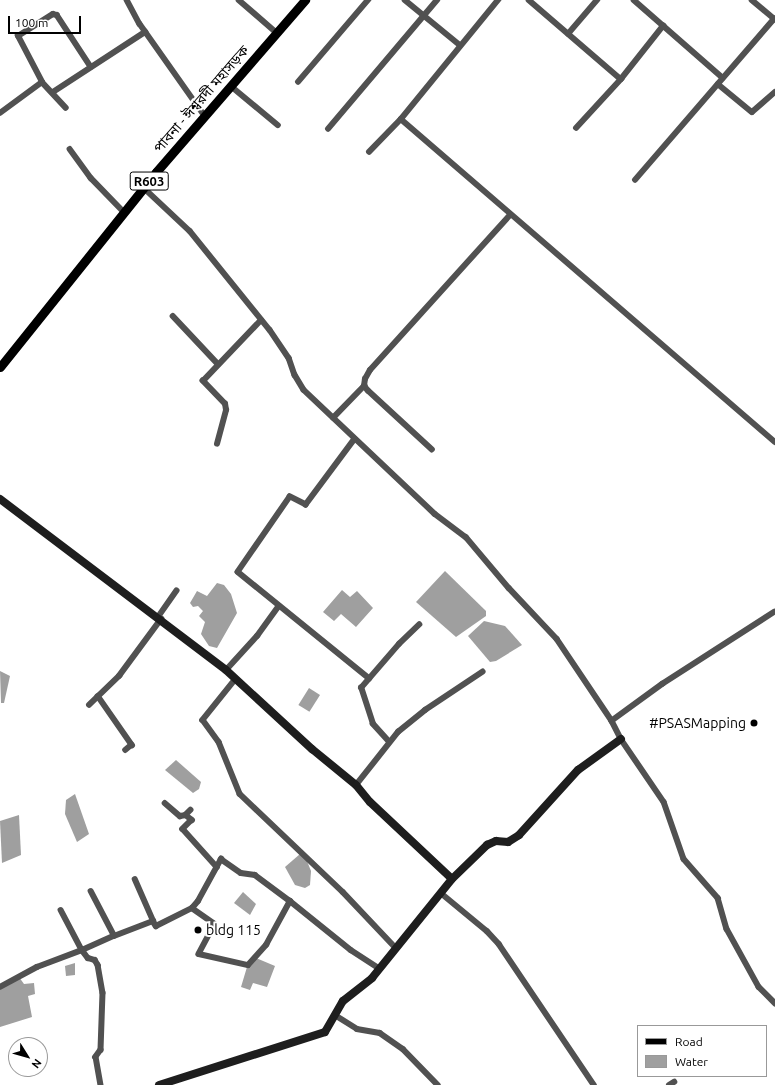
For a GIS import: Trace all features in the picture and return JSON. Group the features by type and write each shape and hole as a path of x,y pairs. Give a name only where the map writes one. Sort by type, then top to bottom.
{"main road":[{"name":"পাবনা - ঈশ্বরদী মহাসড়ক","path":"0,367 124,212 305,0"}],"street":[{"path":"127,0 145,32 205,116"},
{"path":"239,0 277,33"},
{"path":"298,82 368,0"},
{"path":"405,0 460,45"},
{"path":"328,129 437,0"},
{"path":"369,152 401,119 498,0"},
{"path":"529,0 620,79"},
{"path":"568,34 596,0"},
{"path":"634,0 723,78"},
{"path":"635,180 774,19 752,0"},
{"path":"66,108 53,92 42,82 18,36 53,14 57,15 91,67"},
{"path":"576,128 620,79 663,26"},
{"path":"53,92 145,32"},
{"path":"0,113 42,82"},
{"path":"718,84 752,112 775,92"},
{"path":"232,86 278,125"},
{"path":"401,119 510,215 775,442"},
{"path":"70,148 91,178 124,212"},
{"path":"144,188 190,231 261,320 289,358 295,375 304,390 435,514 466,537 509,588 557,639 612,721 621,739 664,802 684,859 718,898 727,929 759,987 775,1003"},
{"path":"332,418 364,386 370,370 510,215"},
{"path":"173,316 218,364"},
{"path":"217,444 226,410 225,404 203,381 261,320"},
{"path":"364,386 432,450"},
{"path":"355,439 306,505 290,497 238,570 279,606 369,678"},
{"path":"0,499 160,618 226,670 312,749 356,785 370,802 452,879"},
{"path":"89,705 135,657 176,591"},
{"path":"226,670 257,636 279,606"},
{"path":"612,721 663,684 775,612"},
{"path":"389,742 373,724 361,688 419,625"},
{"path":"356,785 389,742 425,710 482,672"},
{"path":"236,679 204,720 219,742 240,794 343,892 395,947"},
{"path":"98,696 132,746 126,750"},
{"path":"159,1085 321,1034 335,1015 343,1000 372,978 395,947 452,879 487,845 496,841 508,842 519,835 578,770 621,739"},
{"path":"165,803 180,816 186,815 191,810"},
{"path":"186,815 192,820 183,829 217,867"},
{"path":"135,880 156,926 192,908 198,901 221,859 224,860 241,873 255,875 351,950 379,968"},
{"path":"91,892 114,936"},
{"path":"441,893 488,931 499,944 594,1085"},
{"path":"192,908 215,924 199,954 248,965 266,945 290,901"},
{"path":"61,910 82,950 98,965 103,993 101,1050 96,1057 101,1085"},
{"path":"0,987 37,966 82,950 153,921"},
{"path":"335,1015 357,1029 380,1033 403,1050 438,1085"}],"water":[{"path":"445,571 486,611 486,616 456,637 416,602"},
{"path":"217,583 224,585 231,594 237,613 217,648 209,646 201,634 205,622 199,616 203,611 198,606 193,607 190,603 197,591 207,596"},
{"path":"342,590 350,597 357,591 373,608 356,627 341,614 334,621 323,612"},
{"path":"484,621 505,626 522,645 496,661 490,662 468,636"},
{"path":"0,671 10,676 4,703 1,703"},
{"path":"309,688 320,695 309,712 298,705"},
{"path":"176,760 201,782 199,789 193,793 165,770"},
{"path":"75,794 89,834 77,842 65,814 66,800"},
{"path":"19,815 21,855 2,863 0,821"},
{"path":"300,854 307,861 311,871 310,885 305,888 295,885 285,867"},
{"path":"243,892 256,904 250,915 234,903"},
{"path":"256,958 275,966 267,987 253,983 250,990 241,987 247,967"},
{"path":"75,963 75,975 66,976 65,966"},
{"path":"19,977 24,984 34,983 35,994 28,996 32,1017 0,1027 0,988"}],"place":[{"name":"#PSASMapping","path":"754,723"},
{"name":"bldg 115","path":"198,930"}]}
